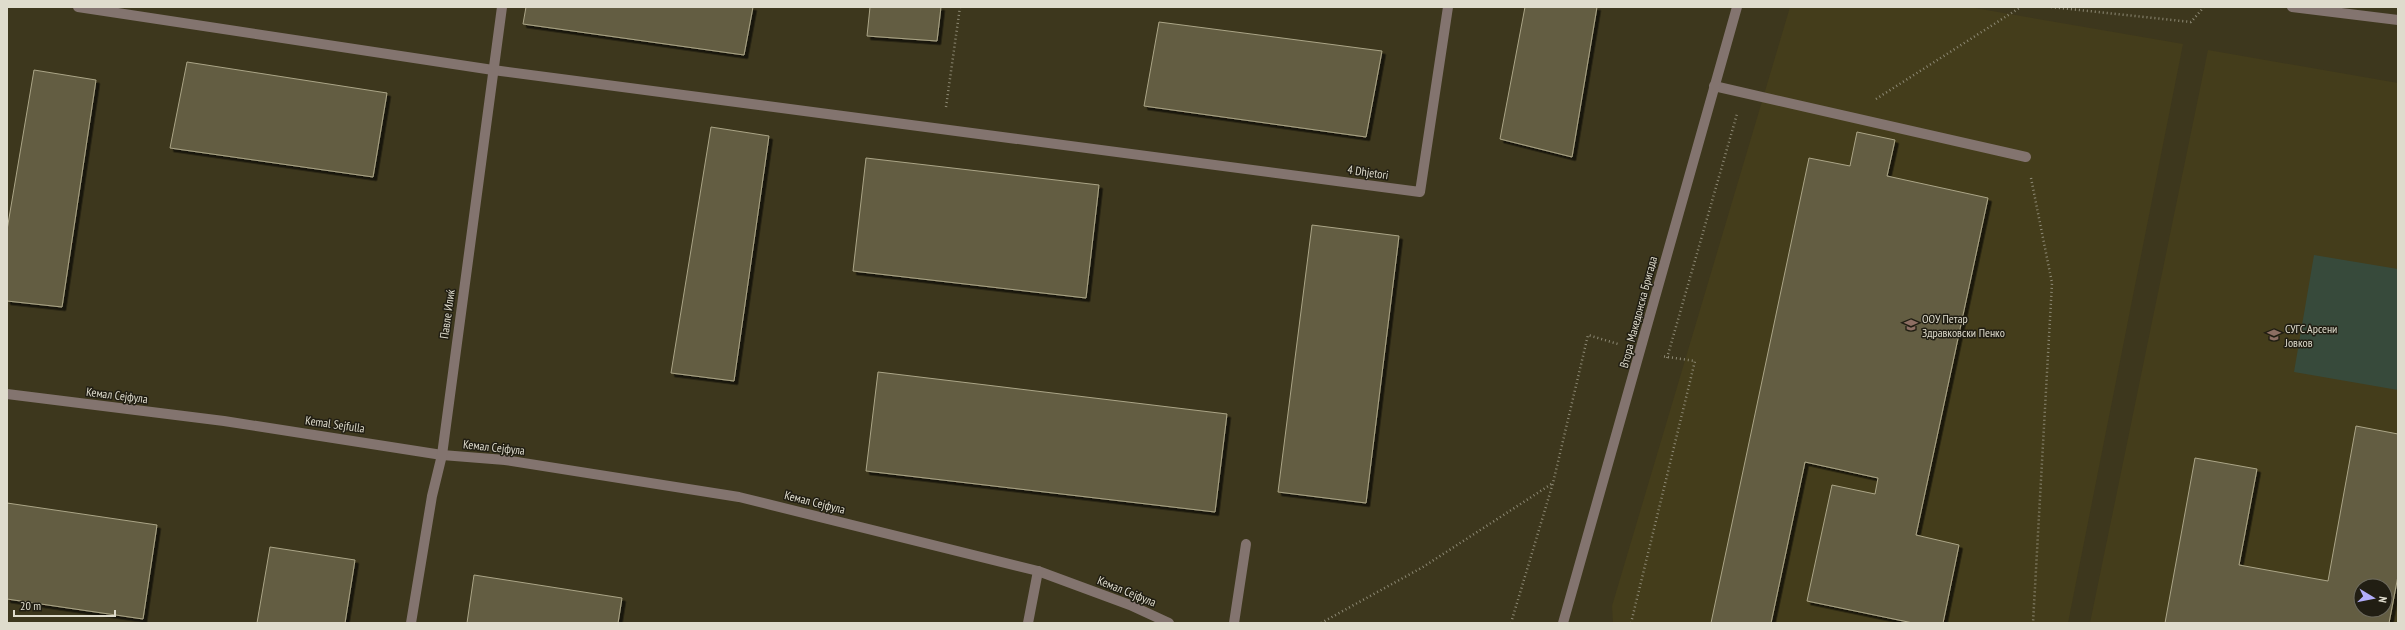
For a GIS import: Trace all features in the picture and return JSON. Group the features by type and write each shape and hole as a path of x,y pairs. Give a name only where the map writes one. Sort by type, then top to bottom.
{"street":[{"name":"4 Dhjetori","path":"78,7 493,70 943,128 1420,192 1448,7"},
{"name":"Павле Илиќ","path":"411,623 432,496 442,455 502,7"},
{"name":"Втора Македонска Бригада","path":"1563,623 1641,352 1737,7"},
{"path":"2292,7 2398,20"},
{"path":"1714,86 2026,157"},
{"name":"Кемал Сејфула","path":"7,394 224,421"},
{"name":"Kemal Sejfulla","path":"224,421 442,455"},
{"name":"Кемал Сејфула","path":"442,455 504,460 739,497 1038,571 1130,605 1169,623"},
{"path":"1234,623 1246,544"},
{"path":"1028,623 1038,571"}],"path":[{"path":"943,128 960,7"},
{"path":"1849,117 2021,7"},
{"path":"2051,7 2192,22 2204,7"},
{"path":"1631,623 1695,361 1667,358 1744,93"},
{"path":"2026,157 2052,283 2033,623"},
{"path":"1511,623 1554,483 1588,335 1641,352"},
{"path":"1321,623 1423,567 1554,483"}],"shaded area":[{"name":"ООУ Петар Здравковски Пенко","path":"1790,7 1969,7 2183,44 2068,623 1613,623 1612,606"},
{"name":"СУГС Арсени Јовков","path":"2208,50 2398,83 2398,623 2090,623"}],"green space":[{"path":"2314,255 2398,269 2398,390 2294,372"}],"building":[{"path":"526,7 753,7 744,55 523,24"},
{"path":"870,7 941,7 937,41 867,36"},
{"path":"1525,7 1597,7 1572,157 1500,139"},
{"path":"1159,22 1382,51 1366,137 1144,106"},
{"path":"187,62 387,93 373,177 170,148"},
{"path":"34,70 96,80 62,307 7,301 7,230"},
{"path":"711,127 769,136 734,381 671,373"},
{"path":"1857,132 1895,140 1887,176 1988,198 1916,535 1959,545 1943,623 1913,623 1807,601 1832,485 1875,494 1878,478 1805,462 1771,623 1711,623 1809,158 1850,166"},
{"path":"866,158 1099,185 1086,298 853,271"},
{"path":"1312,225 1399,236 1366,503 1278,492"},
{"path":"878,372 1227,414 1215,512 866,471"},
{"path":"2356,426 2398,434 2398,576 2393,602 2393,578 2353,578 2353,618 2390,618 2389,623 2165,623 2195,458 2257,469 2239,565 2328,581"},
{"path":"7,503 157,525 143,619 7,599"},
{"path":"270,547 355,560 345,623 257,623"},
{"path":"474,575 622,598 618,623 467,623"}],"place":[{"name":"ООУ Петар Здравковски Пенко","path":"1911,325"},
{"name":"СУГС Арсени Јовков","path":"2274,335"}]}
